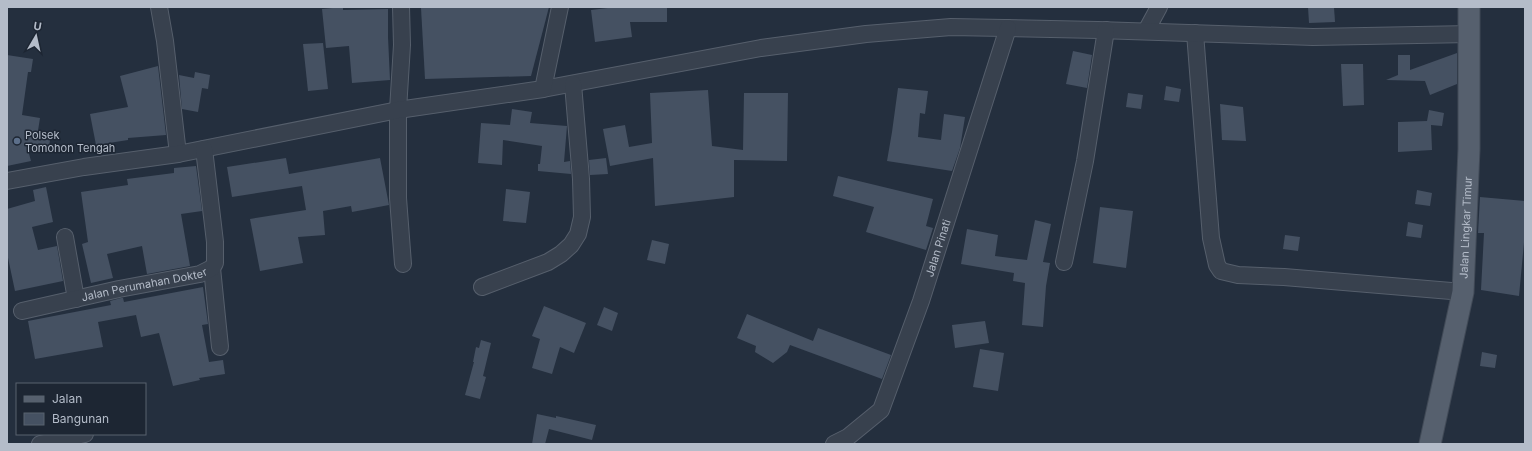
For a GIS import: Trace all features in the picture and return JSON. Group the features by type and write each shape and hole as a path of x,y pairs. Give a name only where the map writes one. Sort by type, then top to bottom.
{"main road":[{"name":"Jalan Lingkar Timur","path":"1430,444 1463,292 1470,149 1469,7"}],"street":[{"path":"159,7 165,41 178,154"},
{"path":"401,7 402,45 398,110 398,198 402,264"},
{"path":"543,89 560,7"},
{"path":"1146,31 1159,7"},
{"path":"7,181 84,167 178,154 398,110 543,89 761,48 866,34 951,27 1146,31 1313,37 1470,34"},
{"name":"Jalan Pinati","path":"834,444 848,436 881,410 920,301 1008,28"},
{"path":"1064,262 1085,162 1106,30"},
{"path":"1195,33 1211,238 1217,265 1221,271 1238,275 1284,277 1463,292"},
{"path":"482,287 548,262 561,254 571,245 578,234 582,217 572,84"},
{"name":"Jalan Perumahan Dokter","path":"22,311 170,278 200,274 212,268 215,263 216,242 204,149"},
{"name":"Jalan Perumahan Dokter","path":"65,237 76,298"},
{"name":"Jalan Perumahan Dokter","path":"212,268 220,347"},
{"path":"40,444 80,435"}],"building":[{"path":"343,7 343,10 388,9 390,80 352,83 349,46 326,48 322,9"},
{"path":"549,7 531,76 425,79 421,8"},
{"path":"616,7 667,7 667,22 630,22 632,37 595,42 591,10"},
{"path":"1308,7 1334,7 1335,22 1309,23"},
{"path":"323,43 328,89 308,91 303,44"},
{"path":"1073,51 1092,55 1087,88 1066,84"},
{"path":"1457,53 1457,84 1430,95 1425,81 1386,80 1398,75 1398,55 1410,55 1410,70"},
{"path":"7,55 33,59 31,72 28,72 22,115 40,118 37,137 50,140 48,153 28,150 31,161 7,166"},
{"path":"1341,64 1363,64 1364,105 1343,106"},
{"path":"158,66 166,135 128,138 128,140 96,145 90,114 128,107 120,76"},
{"path":"195,72 210,75 208,89 202,88 198,112 182,109 179,75 194,78"},
{"path":"1166,86 1181,89 1179,102 1164,100"},
{"path":"898,88 928,91 925,114 920,113 918,137 941,140 944,114 965,117 960,148 952,171 887,161"},
{"path":"708,90 712,146 743,150 744,93 788,93 787,161 734,160 734,197 655,206 653,158 610,166 603,129 625,125 629,147 652,143 650,93"},
{"path":"1128,93 1143,95 1141,109 1126,107"},
{"path":"1220,104 1243,107 1246,141 1222,140"},
{"path":"512,109 532,112 530,123 567,126 564,162 570,161 571,174 538,171 542,146 503,140 502,165 478,163 481,123 510,125"},
{"path":"1429,110 1444,113 1442,126 1431,125 1432,150 1398,152 1398,122 1427,121"},
{"path":"286,158 289,174 380,158 389,205 352,212 351,206 323,211 325,235 298,237 303,263 260,271 250,219 306,210 302,186 232,197 227,167"},
{"path":"606,158 608,174 590,175 589,160"},
{"path":"196,166 202,211 181,214 190,266 147,274 142,246 107,254 113,278 91,283 82,244 88,242 81,192 128,185 127,179 174,173 174,168"},
{"path":"838,176 933,199 926,226 933,228 926,250 866,232 874,207 833,196"},
{"path":"46,187 53,222 32,227 38,250 57,246 63,281 15,291 7,253 7,209 35,201 33,190"},
{"path":"506,189 530,192 526,223 503,221"},
{"path":"1417,190 1432,193 1430,206 1415,204"},
{"path":"1480,197 1525,201 1525,232 1519,296 1481,290 1484,233 1478,233"},
{"path":"1100,207 1133,211 1126,268 1093,263"},
{"path":"1035,220 1051,224 1043,262 1050,263 1046,286 1043,327 1022,325 1025,283 1013,281 1014,273 961,264 967,229 998,235 995,256 1027,260"},
{"path":"1408,222 1423,225 1421,238 1406,236"},
{"path":"1285,235 1300,237 1298,251 1283,249"},
{"path":"652,240 669,244 665,264 647,260"},
{"path":"203,287 208,324 202,325 209,362 223,360 225,374 199,378 200,380 173,386 159,333 141,337 136,315 98,322 103,347 35,359 28,321 111,305 110,301 121,298 123,298 124,302"},
{"path":"544,306 586,323 574,353 560,347 552,374 532,368 540,339 532,336"},
{"path":"604,307 618,313 612,331 597,325"},
{"path":"747,314 813,341 818,328 891,355 882,379 790,345 787,352 773,363 755,352 756,346 737,338"},
{"path":"985,321 989,343 955,348 952,325"},
{"path":"481,340 491,343 483,376 486,377 480,399 465,395 474,362 476,347 479,348"},
{"path":"980,349 1004,353 998,391 973,387"},
{"path":"1482,352 1497,355 1495,368 1480,366"},
{"path":"537,414 556,418 556,416 596,425 592,440 549,429 545,444 532,444"}],"place":[{"name":"Polsek Tomohon Tengah","path":"17,141"}]}
